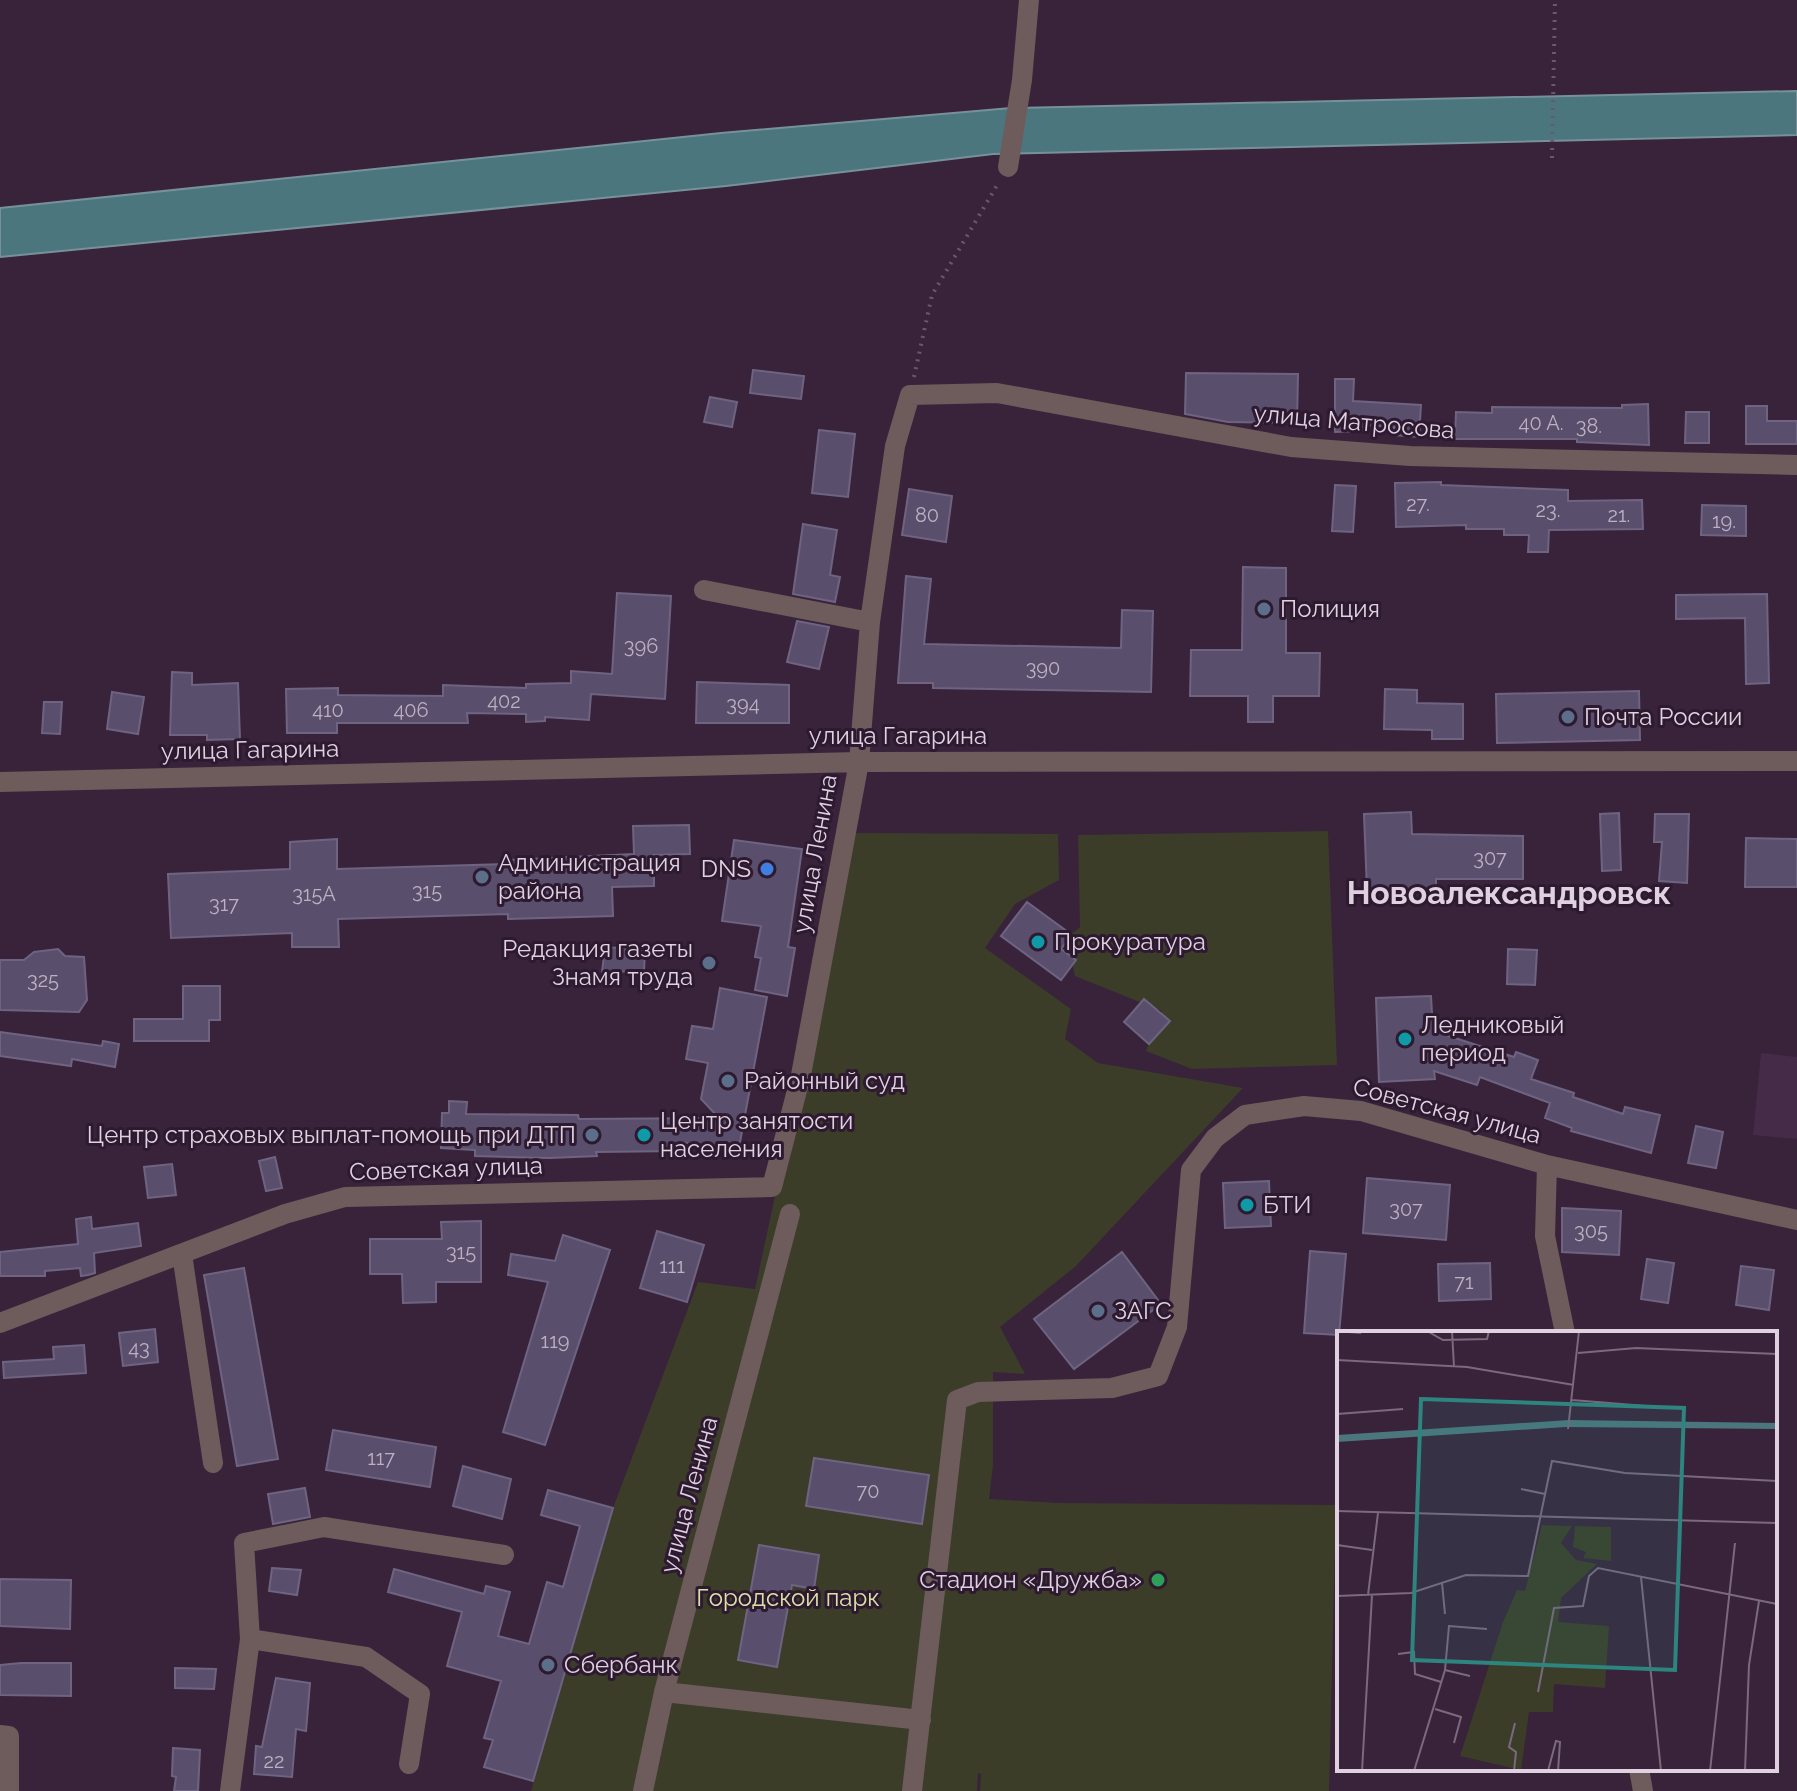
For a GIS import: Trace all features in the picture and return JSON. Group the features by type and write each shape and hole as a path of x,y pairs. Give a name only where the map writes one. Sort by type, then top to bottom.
{"street":[{"path":"1008,167 1022,80 1029,0"},
{"name":"улица Матросова","path":"910,395 997,393 1291,447 1410,456 1797,465"},
{"name":"улица Ленина","path":"772,1187 801,1075 859,762 870,622 895,446 910,395"},
{"path":"704,590 870,622"},
{"name":"улица Гагарина","path":"0,782 859,762 1797,761"},
{"name":"Советская улица","path":"912,1791 957,1400 978,1392 1112,1388 1158,1376 1177,1327 1191,1170 1215,1138 1245,1115 1304,1106 1361,1111 1547,1165 1797,1220"},
{"path":"1547,1165 1545,1236 1565,1331"},
{"name":"Советская улица","path":"0,1323 285,1214 345,1197 772,1187"},
{"name":"улица Ленина","path":"643,1791 664,1692 790,1214"},
{"path":"182,1254 213,1463"},
{"path":"230,1791 250,1639 244,1543 324,1527 504,1555"},
{"path":"250,1639 366,1657 420,1694 409,1764"},
{"path":"664,1692 921,1720"},
{"path":"0,1735 9,1736 9,1791"},
{"path":"1639,1771 1643,1791"}],"path":[{"path":"1552,158 1555,0"},
{"path":"910,395 932,295 1008,167"}],"shaded area":[{"path":"1797,91 1797,135 993,154 726,186 0,257 0,208 721,133 1011,108"},
{"path":"1761,1053 1797,1057 1797,1139 1753,1135"}],"green space":[{"path":"1328,831 1337,1065 1192,1069 1146,1051 1162,1011 1075,976 1067,938 1080,927 1078,835"},
{"name":"Городской парк","path":"853,833 1058,834 1059,880 1015,904 985,948 1071,1009 1065,1039 1098,1063 1243,1088 1076,1266 1000,1327 1025,1374 993,1372 993,1465 989,1499 1058,1503 1336,1505 1329,1791 980,1791 981,1774 978,1773 977,1791 531,1791 613,1508 698,1282 755,1289"}],"building":[{"path":"753,370 804,376 801,399 750,393"},
{"path":"1186,373 1298,374 1297,423 1228,422 1185,414"},
{"path":"1335,379 1354,379 1353,401 1421,405 1419,437 1394,435 1394,427 1362,425 1362,431 1335,432"},
{"path":"710,397 737,402 732,427 704,422"},
{"path":"1648,404 1649,445 1577,442 1577,439 1455,439 1456,412 1492,413 1492,407 1622,408 1622,405"},
{"path":"1746,406 1767,406 1767,421 1797,421 1797,444 1746,444"},
{"path":"1686,412 1709,412 1709,443 1685,443"},
{"path":"819,430 855,434 848,497 812,493"},
{"path":"1441,482 1441,485 1568,490 1568,501 1642,500 1643,529 1549,530 1548,552 1528,552 1529,535 1504,535 1504,529 1466,529 1466,525 1396,527 1395,483"},
{"path":"1335,485 1356,486 1353,532 1332,531"},
{"path":"909,489 952,496 946,542 902,535"},
{"path":"1702,505 1746,506 1746,536 1701,535"},
{"path":"803,524 837,530 830,575 840,577 835,602 793,594"},
{"name":"Полиция","path":"1243,567 1286,568 1286,653 1320,653 1319,696 1273,696 1273,722 1248,722 1248,696 1190,696 1191,650 1242,650"},
{"path":"906,576 931,579 924,644 1121,648 1122,610 1153,611 1151,692 933,688 933,683 898,683"},
{"path":"617,593 671,596 665,699 591,694 589,720 545,717 545,721 526,722 526,714 467,713 468,723 337,723 337,733 287,733 286,689 338,688 338,695 443,696 443,685 526,688 526,684 571,683 571,671 612,674"},
{"path":"1767,594 1769,683 1746,684 1745,618 1676,619 1676,595"},
{"path":"797,621 829,627 819,669 787,662"},
{"path":"172,672 192,673 192,685 238,683 240,739 207,740 207,735 170,735"},
{"path":"697,682 789,685 789,723 696,723"},
{"path":"1385,689 1417,690 1417,703 1463,704 1463,739 1432,739 1432,730 1384,729"},
{"name":"Почта России","path":"1639,691 1640,740 1497,743 1496,694"},
{"path":"112,692 144,697 138,734 107,729"},
{"path":"44,702 62,702 60,734 42,733"},
{"path":"1411,812 1412,834 1523,836 1523,879 1436,879 1436,889 1367,891 1364,814"},
{"path":"1619,813 1621,870 1602,871 1600,814"},
{"path":"1655,814 1689,814 1687,883 1659,881 1662,842 1654,842"},
{"path":"689,825 690,854 654,855 654,886 612,887 613,916 508,919 508,914 338,919 339,947 292,947 292,933 171,938 168,874 290,869 290,842 337,839 337,869 506,864 506,860 634,854 633,826"},
{"path":"1746,838 1797,839 1797,887 1745,887"},
{"path":"734,840 802,849 788,947 795,948 787,996 755,990 761,958 755,957 761,926 722,921"},
{"name":"Прокуратура","path":"1027,902 1072,935 1061,949 1076,960 1061,980 1001,936"},
{"path":"605,947 645,950 644,971 602,972"},
{"path":"58,949 65,956 84,957 87,1000 79,1012 0,1010 0,960 24,960 34,952"},
{"path":"1508,949 1537,950 1535,985 1507,984"},
{"path":"183,986 220,986 220,1020 209,1020 209,1041 134,1041 134,1019 183,1019"},
{"path":"720,988 767,997 738,1153 681,1142 681,1151 596,1152 597,1156 550,1158 475,1156 475,1150 441,1148 442,1113 449,1113 449,1101 467,1102 466,1114 578,1115 579,1119 719,1118 701,1099 708,1063 686,1059 692,1026 713,1029"},
{"path":"1431,996 1433,1031 1514,1057 1516,1052 1538,1060 1531,1079 1574,1093 1573,1097 1623,1114 1625,1107 1660,1115 1651,1153 1571,1131 1572,1128 1545,1118 1550,1103 1480,1077 1477,1085 1434,1071 1435,1079 1379,1082 1376,998"},
{"path":"1144,999 1170,1021 1149,1044 1124,1022"},
{"path":"0,1032 102,1046 103,1041 119,1044 115,1067 72,1059 71,1066 0,1056"},
{"path":"1696,1126 1723,1132 1716,1168 1688,1163"},
{"path":"275,1157 282,1188 266,1191 259,1161"},
{"path":"172,1164 176,1195 148,1198 144,1167"},
{"path":"1367,1178 1450,1185 1446,1240 1363,1233"},
{"name":"БТИ","path":"1269,1181 1271,1226 1225,1228 1223,1183"},
{"path":"1562,1208 1621,1211 1619,1255 1562,1252"},
{"path":"91,1217 92,1229 138,1223 141,1246 94,1253 95,1273 88,1275 81,1276 80,1268 45,1271 45,1276 0,1276 0,1252 78,1244 76,1219"},
{"path":"481,1221 481,1282 436,1282 436,1302 403,1303 402,1274 370,1274 370,1239 442,1239 441,1222"},
{"path":"657,1231 704,1245 687,1302 640,1288"},
{"path":"563,1235 610,1250 545,1445 503,1432 548,1282 508,1275 511,1254 555,1261"},
{"path":"1310,1251 1346,1254 1339,1331 1337,1335 1304,1333"},
{"name":"ЗАГС","path":"1122,1252 1161,1304 1074,1369 1034,1319"},
{"path":"1647,1259 1674,1263 1668,1303 1641,1299"},
{"path":"1490,1263 1491,1299 1439,1301 1438,1264"},
{"path":"1741,1266 1774,1270 1769,1310 1736,1305"},
{"path":"244,1268 278,1459 237,1466 204,1275"},
{"path":"155,1329 158,1362 123,1366 119,1333"},
{"path":"84,1345 86,1373 4,1378 3,1362 54,1359 53,1347"},
{"path":"333,1430 436,1447 430,1487 326,1470"},
{"path":"814,1458 929,1475 922,1524 806,1506"},
{"path":"463,1466 511,1479 502,1519 453,1506"},
{"path":"305,1488 310,1517 273,1524 268,1494"},
{"path":"548,1490 613,1508 533,1781 484,1767 493,1740 484,1738 501,1681 447,1666 462,1612 388,1592 394,1569 484,1594 486,1586 510,1592 498,1636 529,1644 547,1582 563,1587 580,1526 541,1515"},
{"path":"759,1545 819,1555 814,1589 792,1585 777,1667 738,1660"},
{"path":"272,1568 301,1570 297,1595 269,1591"},
{"path":"0,1579 71,1580 70,1629 0,1626"},
{"path":"71,1663 71,1696 0,1695 0,1665"},
{"path":"175,1668 216,1669 214,1689 175,1688"},
{"path":"276,1678 310,1683 306,1731 296,1729 292,1777 254,1774 256,1746 262,1747"},
{"path":"173,1748 200,1750 198,1791 174,1791"}],"place":[{"name":"Полиция","path":"1264,609"},
{"name":"Почта России","path":"1568,717"},
{"name":"DNS","path":"767,869"},
{"name":"Администрация района","path":"482,877"},
{"name":"Прокуратура","path":"1038,942"},
{"name":"Редакция газеты Знамя труда","path":"709,963"},
{"name":"Ледниковый период","path":"1405,1039"},
{"name":"Районный суд","path":"728,1081"},
{"name":"Центр страховых выплат-помощь при ДТП","path":"592,1135"},
{"name":"Центр занятости населения","path":"644,1135"},
{"name":"БТИ","path":"1247,1205"},
{"name":"ЗАГС","path":"1098,1311"},
{"name":"Стадион «Дружба»","path":"1158,1580"},
{"name":"Сбербанк","path":"548,1665"}],"district":[{"name":"Новоалександровск","path":"1509,893"}]}
